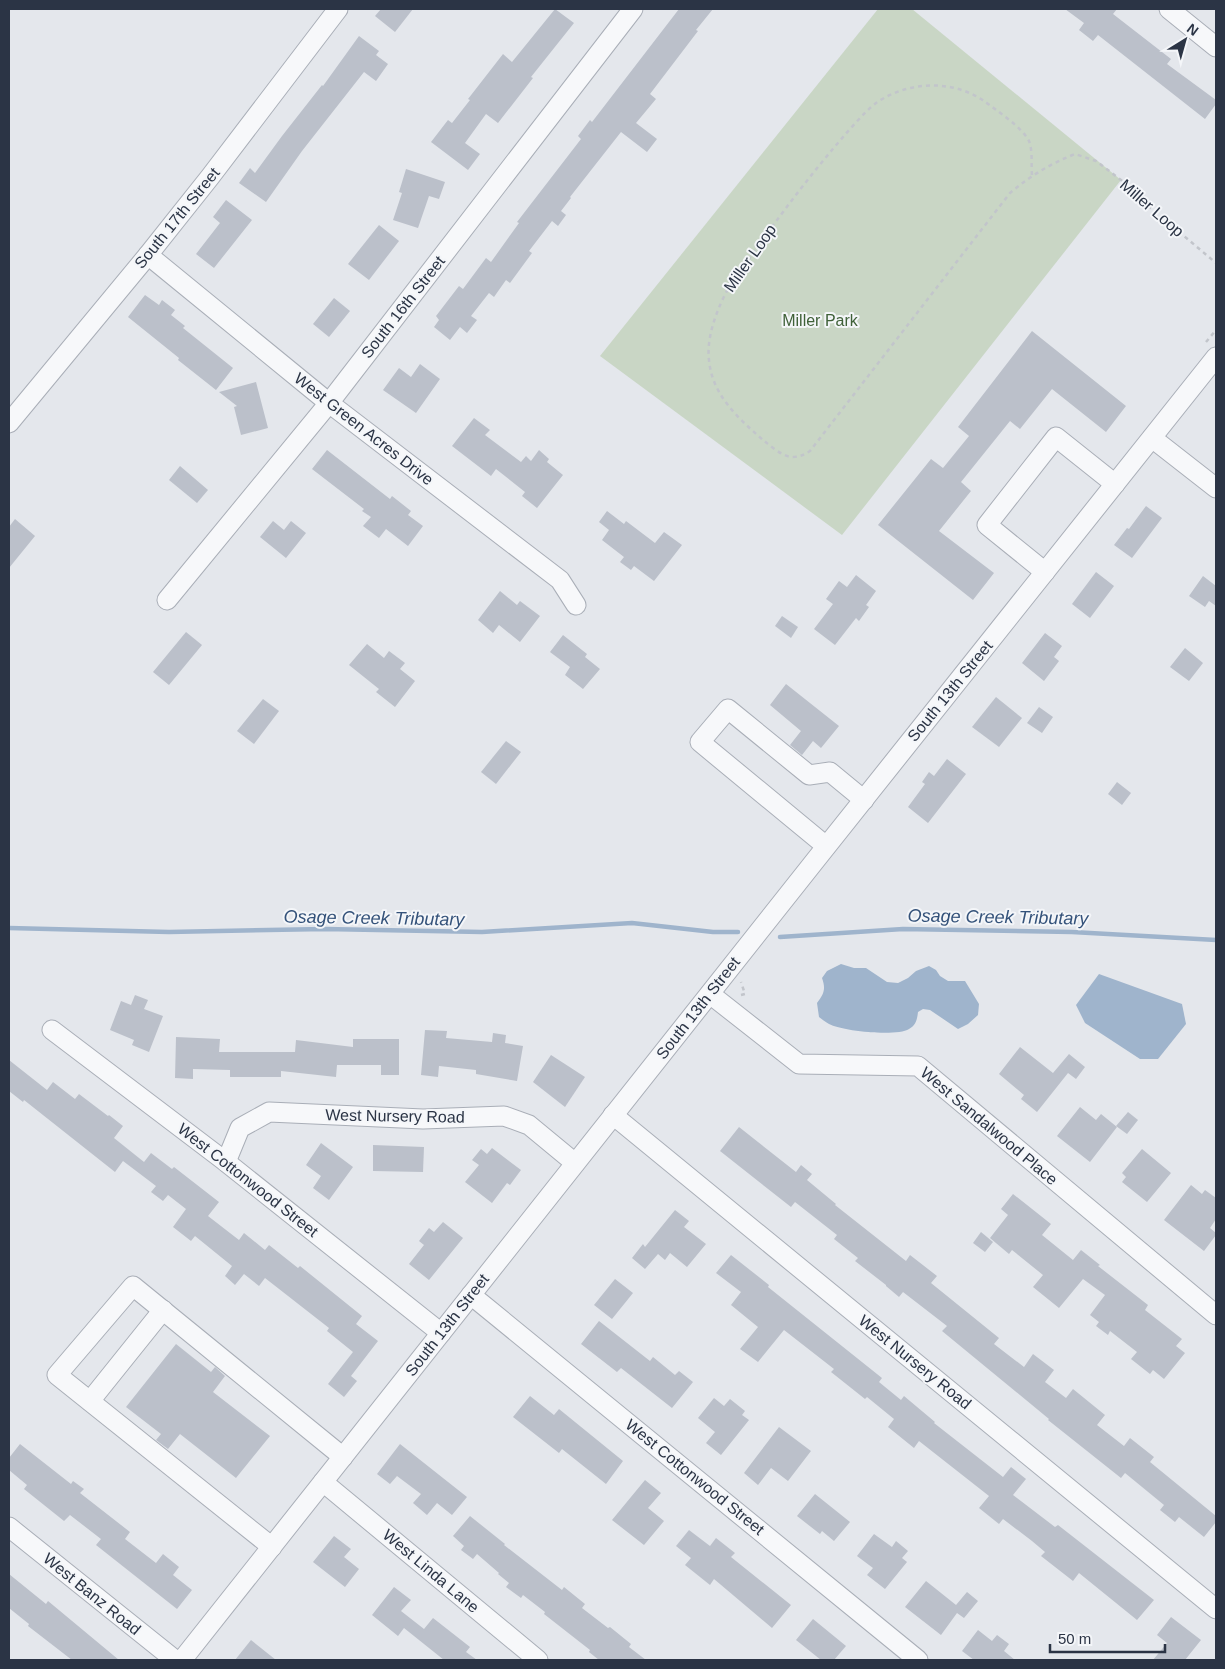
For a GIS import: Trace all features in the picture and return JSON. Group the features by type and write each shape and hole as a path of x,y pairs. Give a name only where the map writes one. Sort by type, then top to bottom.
{"street":[{"name":"South 17th Street","path":"9,423 148,255 338,9"},
{"name":"South 16th Street","path":"167,600 329,403 633,9"},
{"path":"1169,9 1216,47"},
{"name":"West Green Acres Drive","path":"148,255 329,403 560,580 576,605"},
{"name":"South 13th Street","path":"182,1660 826,846 1216,357"},
{"path":"1045,572 986,525 1044,452 1056,437 1115,484"},
{"path":"1152,438 1216,488"},
{"path":"826,846 700,742 728,709 810,775 830,772 864,800"},
{"name":"West Sandalwood Place","path":"710,994 798,1064 918,1066 1216,1315"},
{"name":"West Cottonwood Street","path":"52,1030 226,1162 441,1333"},
{"name":"West Nursery Road","path":"226,1162 240,1128 269,1112 423,1119 504,1116 529,1125 575,1163"},
{"name":"West Nursery Road","path":"613,1115 1216,1609"},
{"path":"272,1546 57,1375 133,1286 343,1457"},
{"name":"West Cottonwood Street","path":"471,1295 918,1660"},
{"path":"90,1401 163,1310"},
{"name":"West Linda Lane","path":"323,1482 538,1660"},
{"name":"West Banz Road","path":"9,1527 175,1660"}],"path":[{"name":"Miller Loop","path":"1032,175 1030,143 1025,135 970,92 954,87 924,86 907,90 876,103 841,139 790,201 722,299 709,343 711,374 718,390 740,421 784,455 792,457 802,456 810,452 1010,193 1044,167 1075,154 1096,161 1121,180 1146,204 1216,263"}],"green space":[{"name":"Miller Park","path":"878,9 912,9 1121,180 842,535 600,356"}],"water":[{"path":"841,964 854,968 866,968 887,982 898,983 916,971 929,966 948,981 965,981 979,1004 978,1015 968,1024 958,1029 930,1010 923,1009 918,1012 917,1020 913,1026 909,1029 893,1033 869,1032 836,1027 819,1017 817,1003 824,991 822,978 827,971"},
{"path":"1099,974 1182,1004 1186,1024 1158,1059 1140,1059 1085,1023 1076,1005"}],"building":[{"path":"381,9 413,9 395,32 375,16"},
{"path":"555,9 574,23 531,77 533,78 498,123 486,114 465,143 480,154 468,170 431,142 448,120 452,123 503,54 512,62"},
{"path":"679,9 713,9 650,94 656,99 636,123 657,139 647,152 621,132 570,197 561,211 566,215 558,226 552,221 529,251 532,253 510,283 506,280 494,297 489,293 471,316 477,320 467,333 460,327 450,340 434,327 439,320 436,316 459,286 463,289 486,258 491,262 519,223 517,222 581,139 578,136 590,120 592,122"},
{"path":"1065,9 1117,9 1113,14 1171,59 1167,64 1216,100 1216,104 1205,119 1098,35 1093,41 1079,30 1084,23"},
{"path":"359,36 379,51 376,55 388,64 376,81 364,72 302,151 266,202 239,183 250,168 255,173 282,136 323,86"},
{"path":"406,169 445,182 439,199 429,196 418,228 393,220 402,193 399,192"},
{"path":"226,200 252,220 214,268 196,254 220,223 213,217"},
{"path":"379,225 399,241 369,280 348,264"},
{"path":"145,295 159,305 162,300 175,310 171,315 185,326 183,328 233,368 216,390 128,317"},
{"path":"334,298 350,311 329,337 313,324"},
{"path":"1032,331 1126,406 1106,432 1052,389 1020,429 1010,421 961,482 971,491 939,531 994,573 973,600 878,525 931,459 943,468 969,436 958,427"},
{"path":"420,364 440,379 416,413 383,390 399,368 411,377"},
{"path":"256,382 268,428 241,435 234,407 237,406 219,392"},
{"path":"474,418 490,430 485,435 521,462 526,456 531,461 539,450 549,459 547,462 563,475 537,508 522,496 525,492 496,469 491,476 452,446"},
{"path":"327,450 390,499 392,496 411,511 408,515 423,526 408,546 386,529 379,538 363,526 371,517 362,511 364,509 312,469"},
{"path":"180,466 208,490 197,503 169,480"},
{"path":"1146,506 1162,518 1132,558 1114,545"},
{"path":"607,511 624,524 626,521 655,543 664,532 682,545 654,581 634,566 631,570 620,562 624,557 602,540 609,530 599,522"},
{"path":"15,519 35,536 9,568 9,527"},
{"path":"273,521 284,530 291,521 306,533 286,558 260,537"},
{"path":"1096,572 1114,586 1090,618 1072,604"},
{"path":"856,575 876,591 866,605 869,607 859,621 856,618 835,645 814,629 833,604 826,599 839,581 847,587"},
{"path":"1203,576 1216,586 1216,606 1209,601 1205,607 1189,596"},
{"path":"500,591 517,605 520,601 540,616 520,642 499,625 493,633 478,620"},
{"path":"782,616 798,627 791,638 775,626"},
{"path":"186,632 202,645 169,685 153,672"},
{"path":"1045,633 1062,646 1054,657 1059,661 1044,681 1022,663"},
{"path":"563,635 587,654 585,657 600,669 583,689 565,675 570,667 550,652"},
{"path":"367,644 384,658 389,651 405,663 400,669 415,681 395,707 376,692 379,689 349,665"},
{"path":"1185,648 1203,663 1189,681 1170,667"},
{"path":"786,684 839,726 821,748 813,741 802,755 790,745 801,731 770,705"},
{"path":"996,697 1022,718 999,747 972,727"},
{"path":"263,699 279,711 254,744 237,731"},
{"path":"1039,707 1053,717 1042,733 1027,723"},
{"path":"506,741 521,752 496,784 481,772"},
{"path":"947,759 966,774 928,823 908,807 925,784 922,782 929,772 934,776"},
{"path":"1117,782 1131,793 1122,805 1108,794"},
{"path":"135,995 148,1000 144,1009 163,1016 149,1052 132,1045 134,1040 110,1030 121,1001 131,1005"},
{"path":"425,1030 447,1031 446,1038 492,1042 493,1033 506,1035 505,1043 523,1046 517,1081 476,1074 476,1070 439,1066 438,1077 421,1075"},
{"path":"176,1037 220,1039 219,1052 295,1052 296,1040 353,1047 353,1039 399,1039 399,1075 381,1075 381,1065 337,1065 336,1077 281,1071 281,1077 230,1077 230,1070 193,1069 193,1079 175,1078"},
{"path":"1020,1047 1053,1073 1069,1054 1085,1067 1076,1079 1068,1073 1037,1112 1021,1099 1024,1095 999,1074"},
{"path":"551,1055 585,1077 565,1107 533,1082"},
{"path":"9,1060 47,1090 53,1082 75,1099 79,1094 109,1115 123,1126 114,1138 144,1162 151,1153 172,1169 174,1167 219,1202 208,1216 239,1240 244,1233 265,1250 269,1245 298,1268 300,1266 362,1316 356,1324 378,1341 351,1376 357,1381 344,1397 328,1384 353,1352 327,1331 329,1328 265,1278 259,1286 244,1274 235,1285 225,1276 232,1266 195,1236 191,1241 173,1227 186,1209 168,1195 163,1201 151,1192 156,1186 123,1161 115,1172 24,1100 23,1102 9,1091"},
{"path":"1080,1107 1096,1120 1101,1114 1117,1127 1090,1162 1057,1136"},
{"path":"1128,1112 1138,1120 1127,1134 1116,1126"},
{"path":"739,1127 796,1172 801,1165 812,1174 807,1180 835,1205 906,1261 910,1255 937,1276 931,1283 999,1338 994,1344 1024,1367 1033,1354 1054,1370 1045,1382 1066,1398 1073,1389 1105,1415 1097,1425 1124,1446 1130,1438 1154,1457 1150,1462 1216,1516 1216,1522 1204,1537 1179,1517 1175,1522 1160,1510 1164,1505 1125,1473 1121,1478 1048,1420 942,1331 947,1326 903,1292 899,1297 855,1261 858,1258 834,1239 837,1235 795,1202 791,1207 720,1151"},
{"path":"321,1143 353,1167 329,1200 313,1188 321,1176 306,1165"},
{"path":"373,1145 424,1147 423,1172 373,1171"},
{"path":"492,1148 521,1170 510,1185 507,1183 492,1203 465,1182 479,1165 472,1160 481,1149 487,1154"},
{"path":"1142,1149 1171,1173 1147,1202 1122,1182 1126,1177 1122,1173"},
{"path":"1191,1185 1202,1194 1205,1190 1216,1198 1216,1219 1210,1228 1216,1235 1204,1251 1164,1220"},
{"path":"1013,1194 1051,1224 1042,1235 1073,1260 1081,1250 1100,1265 1098,1266 1148,1305 1145,1310 1182,1339 1176,1346 1185,1353 1164,1379 1153,1370 1150,1374 1131,1359 1137,1352 1110,1331 1108,1335 1096,1326 1099,1322 1090,1315 1105,1295 1083,1279 1059,1308 1033,1287 1043,1275 1012,1250 1009,1254 990,1238 1008,1215 1001,1209"},
{"path":"675,1210 689,1221 684,1227 706,1244 687,1267 670,1253 665,1260 658,1254 645,1269 632,1258 643,1244 645,1247"},
{"path":"443,1222 463,1238 429,1280 409,1264 424,1245 419,1241 429,1228 434,1232"},
{"path":"981,1232 993,1242 985,1252 973,1243"},
{"path":"731,1255 882,1378 879,1382 901,1400 904,1396 934,1423 1003,1477 1011,1467 1026,1479 1013,1495 1055,1527 1058,1525 1154,1600 1137,1620 1079,1573 1073,1581 1041,1556 1045,1552 1032,1541 1003,1519 999,1524 979,1508 989,1496 919,1441 914,1448 888,1427 894,1419 831,1372 834,1369 784,1330 758,1362 740,1349 758,1327 731,1305 741,1292 716,1273"},
{"path":"615,1279 633,1293 612,1319 594,1305"},
{"path":"599,1321 650,1361 653,1357 675,1375 679,1371 693,1382 672,1408 621,1368 617,1372 581,1344"},
{"path":"176,1344 211,1372 215,1367 225,1376 213,1392 270,1436 236,1478 180,1434 168,1449 156,1440 161,1434 126,1407"},
{"path":"530,1396 554,1415 559,1409 623,1461 606,1484 562,1449 559,1453 513,1417"},
{"path":"714,1398 724,1406 730,1399 745,1411 742,1415 749,1420 721,1455 706,1443 715,1432 698,1418"},
{"path":"779,1427 811,1451 788,1481 771,1468 758,1485 744,1473"},
{"path":"20,1444 71,1484 73,1481 84,1489 80,1493 130,1532 125,1539 156,1563 163,1554 179,1567 173,1575 192,1590 177,1609 96,1545 101,1539 70,1515 64,1521 24,1489 27,1485 9,1470 9,1458"},
{"path":"400,1444 467,1497 452,1515 437,1503 427,1515 413,1503 421,1494 397,1476 390,1484 377,1474"},
{"path":"645,1480 661,1493 648,1508 664,1521 644,1545 612,1520"},
{"path":"815,1494 850,1522 834,1541 822,1531 820,1534 797,1516"},
{"path":"470,1516 562,1590 564,1587 585,1604 582,1608 631,1644 629,1647 646,1660 599,1660 589,1652 590,1650 544,1614 545,1612 523,1595 521,1598 506,1587 509,1583 499,1573 477,1554 473,1559 461,1550 464,1546 453,1536"},
{"path":"689,1530 710,1546 716,1538 735,1553 731,1557 791,1605 772,1628 714,1579 710,1585 685,1565 691,1558 676,1546"},
{"path":"874,1534 892,1547 896,1541 908,1551 902,1558 907,1562 885,1589 867,1575 873,1568 857,1556"},
{"path":"334,1536 351,1549 344,1557 359,1569 345,1587 313,1562"},
{"path":"9,1574 46,1604 48,1601 119,1660 72,1660 28,1626 29,1624 9,1608"},
{"path":"926,1581 956,1605 967,1592 978,1601 964,1618 957,1613 941,1635 905,1607"},
{"path":"394,1587 411,1600 401,1611 424,1629 433,1618 470,1647 466,1652 477,1660 444,1660 404,1628 398,1636 372,1615"},
{"path":"1171,1617 1201,1640 1185,1660 1153,1660 1167,1643 1157,1635"},
{"path":"813,1619 846,1646 834,1660 821,1660 796,1640"},
{"path":"978,1630 992,1641 997,1635 1009,1644 1004,1651 1015,1660 974,1660 962,1651"},
{"path":"251,1640 276,1660 235,1660"}],"waterway":[{"name":"Osage Creek Tributary","path":"9,928 169,932 325,929 482,932 632,923 713,932 738,932"},
{"name":"Osage Creek Tributary","path":"780,937 903,929 1072,932 1216,940"}]}
